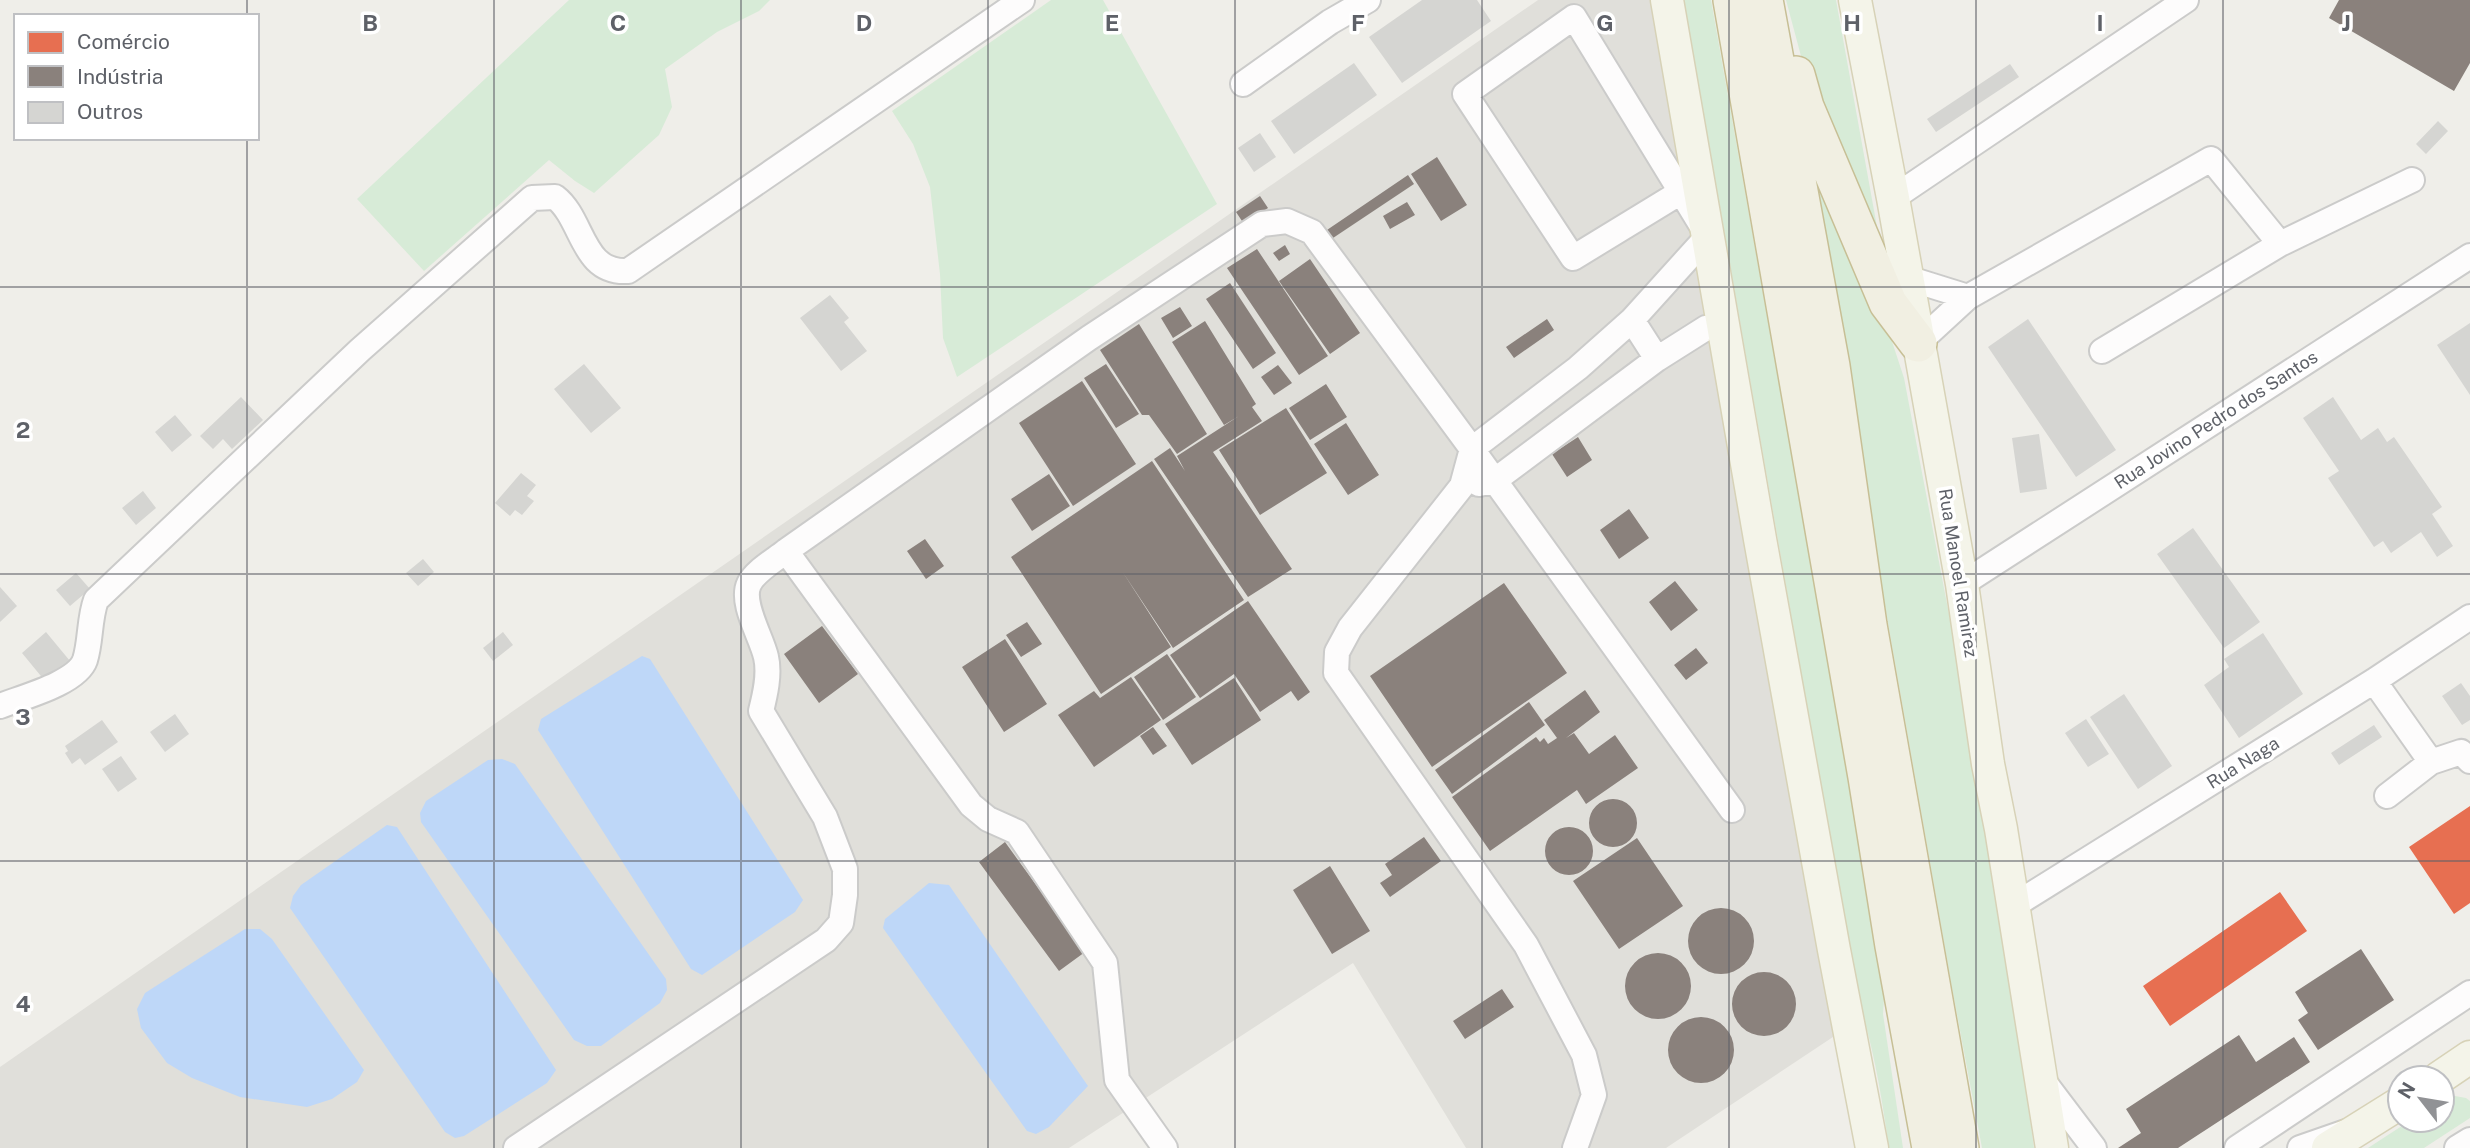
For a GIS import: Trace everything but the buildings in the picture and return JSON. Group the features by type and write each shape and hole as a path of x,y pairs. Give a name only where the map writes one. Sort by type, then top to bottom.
{"highway":[{"path":"1732,0 1894,946 1935,1089 1960,1148"},
{"path":"1764,0 1832,366 1935,1089 1931,1148"},
{"path":"1771,0 1775,4 1805,107 1888,303 1918,343"}],"main road":[{"path":"1667,0 1722,326 1872,1148"},
{"name":"Rua Manoel Ramirez","path":"1855,0 1894,198 1962,583 1988,764 2053,1147"},
{"path":"2328,1148 2386,1112"}],"street":[{"path":"0,706 75,676 85,660 96,600 360,350 532,198 555,197 565,204 590,255 618,272 628,271 1022,0"},
{"path":"1242,84 1331,22 1368,0"},
{"path":"1894,198 2186,0"},
{"path":"1575,1148 1594,1096 1584,1055 1525,945 1336,673 1337,652 1350,628 1462,486 1472,449 1578,368 1632,320 1708,236 1574,17 1465,94 1573,258 1681,192"},
{"path":"1918,343 1968,297 2211,159 2280,244"},
{"path":"2102,351 2280,244 2412,180"},
{"path":"516,1148 826,940 841,923 845,869 825,817 761,711 766,690 767,660 747,601 749,584 762,569 786,551 1089,338 1262,224 1287,221 1312,232 1732,810"},
{"name":"Rua Jovino Pedro dos Santos","path":"1962,583 2470,256"},
{"path":"1907,278 1968,297"},
{"path":"1632,320 1657,359"},
{"path":"1462,486 1494,481 1657,359 1706,328 1722,326"},
{"path":"786,551 971,805 988,819 1017,832 1105,963 1117,1080 1165,1148"},
{"name":"Rua Naga","path":"2013,906 2374,681 2470,617"},
{"path":"2374,681 2431,762"},
{"path":"2387,796 2431,762 2460,752 2470,761"},
{"path":"2237,1148 2470,993"},
{"path":"2040,1077 2094,1148"},
{"path":"2300,1148 2370,1123"},
{"path":"2457,1148 2470,1140"}],"shaded area":[{"path":"1538,0 1658,0 1836,1035 1666,1148 1466,1148 1353,963 1069,1148 0,1148 0,1067"}],"green space":[{"path":"569,0 770,0 759,11 717,32 665,69 672,107 659,135 594,193 549,160 424,271 357,199"},
{"path":"1051,0 1103,0 1217,204 957,377 943,338 940,274 930,187 913,144 892,111"},
{"path":"1684,0 1711,0 1841,734 1884,999 1883,1014 1903,1148 1889,1148 1873,1055 1858,1000"},
{"path":"1786,0 1836,0 1877,227 1875,232 1805,71"},
{"path":"1805,150 1882,311 1904,378 1951,625 2008,959 2034,1148 1982,1148"},
{"path":"2456,1096 2470,1101 2470,1118 2456,1127"},
{"path":"2390,1134 2445,1134 2424,1148 2368,1148"}],"water":[{"path":"642,656 650,659 803,900 795,912 702,975 691,969 538,730 541,719"},
{"path":"502,759 515,764 666,979 667,990 660,1003 601,1046 587,1046 574,1040 421,822 420,813 426,801 488,760"},
{"path":"387,825 397,827 556,1070 547,1083 464,1136 455,1138 445,1132 290,908 293,896 301,885"},
{"path":"929,883 949,885 1088,1086 1049,1127 1036,1134 1027,1131 883,928 885,919"},
{"path":"245,929 260,929 272,939 364,1070 357,1082 332,1099 307,1107 240,1097 192,1078 167,1063 141,1028 137,1009 145,993"}]}
